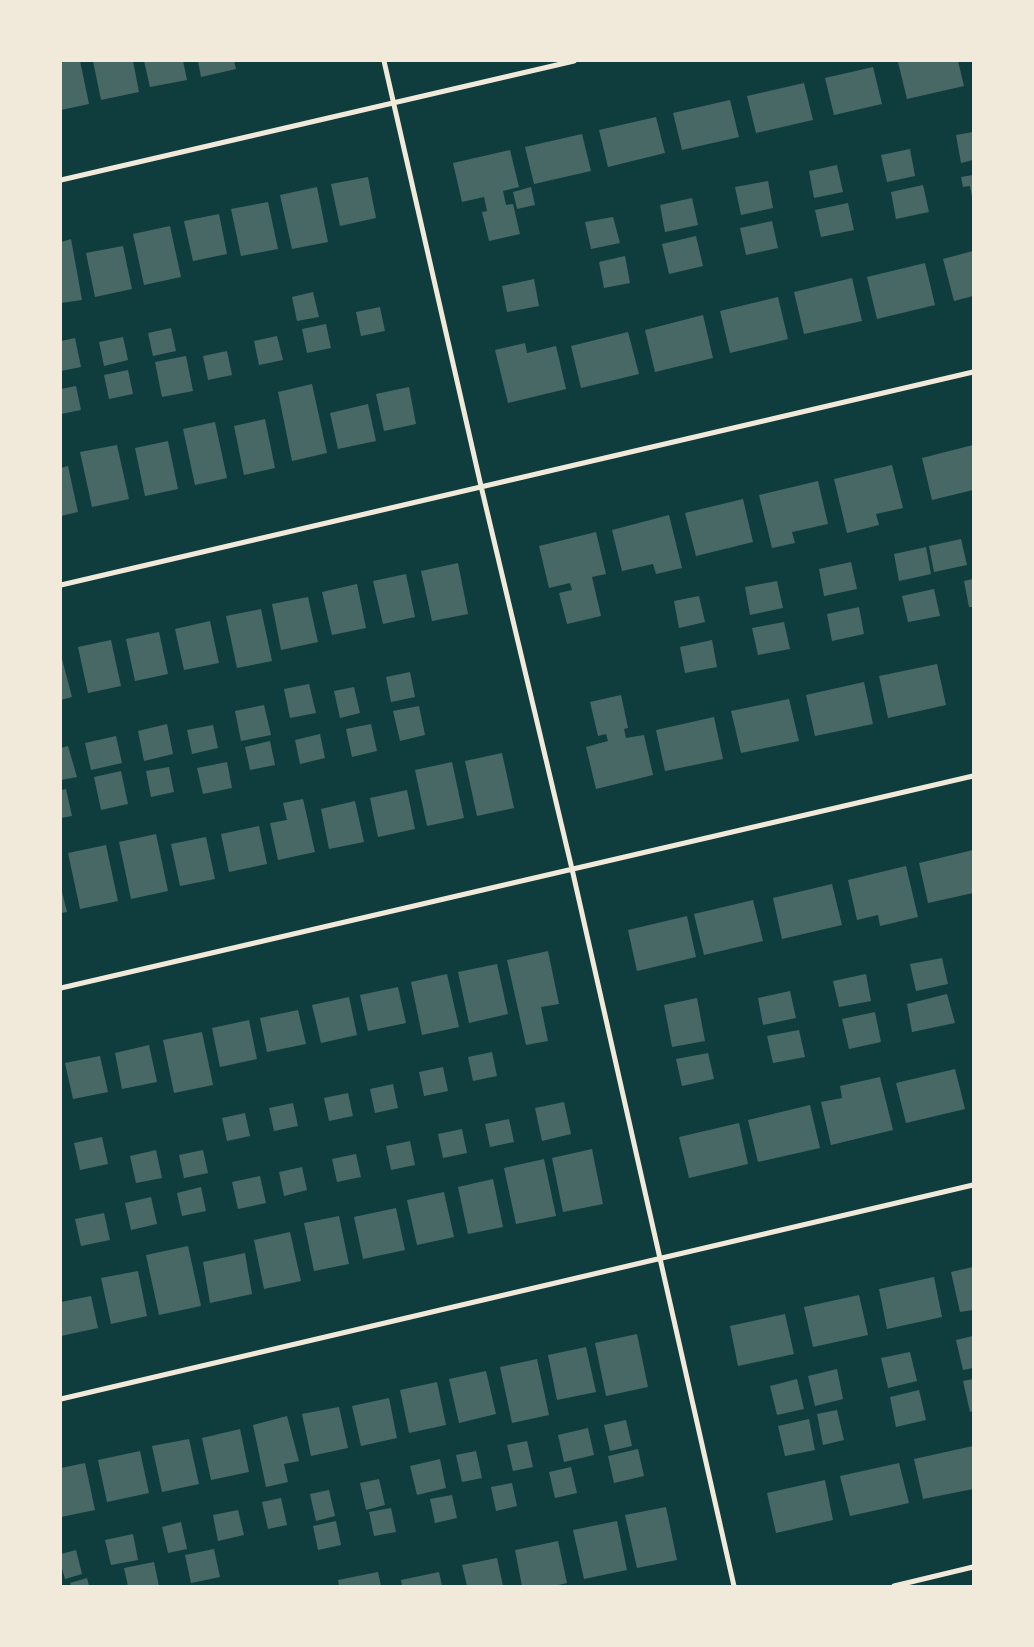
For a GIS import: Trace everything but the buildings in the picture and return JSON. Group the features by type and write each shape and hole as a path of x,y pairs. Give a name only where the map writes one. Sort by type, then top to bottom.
{"street":[{"path":"384,61 572,869 734,1586"},
{"path":"61,180 574,61"},
{"path":"61,585 973,372"},
{"path":"61,988 973,776"},
{"path":"61,1399 973,1185"},
{"path":"894,1586 973,1567"}]}
